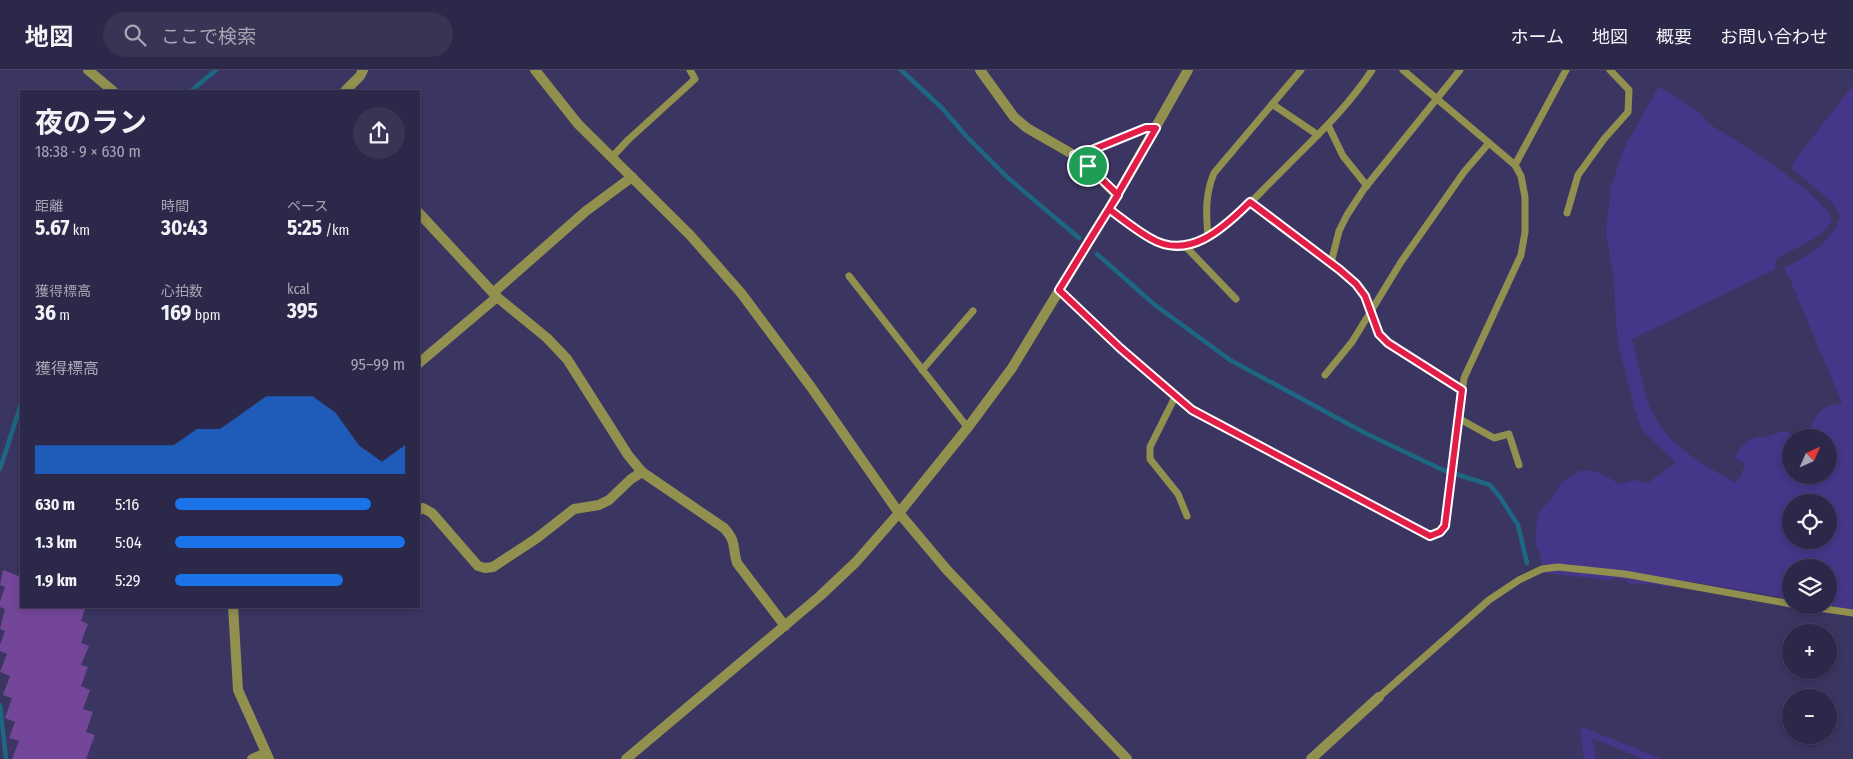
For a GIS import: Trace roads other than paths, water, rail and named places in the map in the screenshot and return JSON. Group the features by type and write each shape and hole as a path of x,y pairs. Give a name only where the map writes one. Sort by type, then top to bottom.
{"street":[{"path":"88,70 111,90"},
{"path":"346,90 360,76 363,70"},
{"path":"535,70 578,124 690,235 741,293 811,387 899,513 947,570 1127,759"},
{"path":"980,70 1014,117 1027,128 1074,155 1118,195"},
{"path":"626,759 785,626 856,562 899,513 968,428 1012,368 1118,195 1188,70"},
{"path":"420,362 586,210 632,177"},
{"path":"420,214 496,294 547,338 567,359 617,439 642,472 724,528 731,535 735,544 734,555 737,563 785,626"},
{"path":"420,510 423,508 432,512 478,566 485,568 493,566 537,538 574,509 599,505 609,500 631,478 642,472"},
{"path":"233,608 236,681 267,756 252,759"},
{"path":"1311,759 1378,697"}],"lane":[{"path":"612,157 695,79 690,70"},
{"path":"1208,236 1207,190 1214,173 1301,70"},
{"path":"1109,209 1151,239 1170,246 1186,247 1208,236 1230,222 1341,112 1372,70"},
{"path":"1059,290 1120,348 1192,410 1430,536 1440,532 1445,526 1458,418 1467,370 1521,256 1525,232 1525,197 1521,176 1515,164 1402,70"},
{"path":"1331,263 1339,231 1347,215 1367,186 1438,100 1460,70"},
{"path":"1515,164 1566,70"},
{"path":"1567,213 1578,175 1604,139 1628,112 1629,90 1610,70"},
{"path":"1272,104 1318,134"},
{"path":"1328,125 1344,156 1367,186"},
{"path":"1074,155 1087,152 1146,128 1156,128"},
{"path":"1325,375 1352,342 1401,262 1464,172 1488,143"},
{"path":"1250,202 1356,284 1365,296 1379,334 1388,343 1462,390"},
{"path":"1186,247 1236,299"},
{"path":"849,276 968,428"},
{"path":"922,370 973,311"},
{"path":"1176,397 1150,447 1150,459 1178,494 1187,516"},
{"path":"1458,418 1494,438 1509,434 1519,465"},
{"path":"1378,697 1489,600 1519,580 1542,569 1558,567 1625,574 1782,602"},
{"path":"1837,611 1853,613"}],"waterway":[{"path":"192,90 216,70"},
{"path":"901,70 942,108 967,137 1007,177 1079,238"},
{"path":"1097,254 1155,305 1230,360 1365,433 1443,470 1490,485 1518,525 1527,563"},
{"path":"0,469 20,407"},
{"path":"0,705 6,759"}]}
